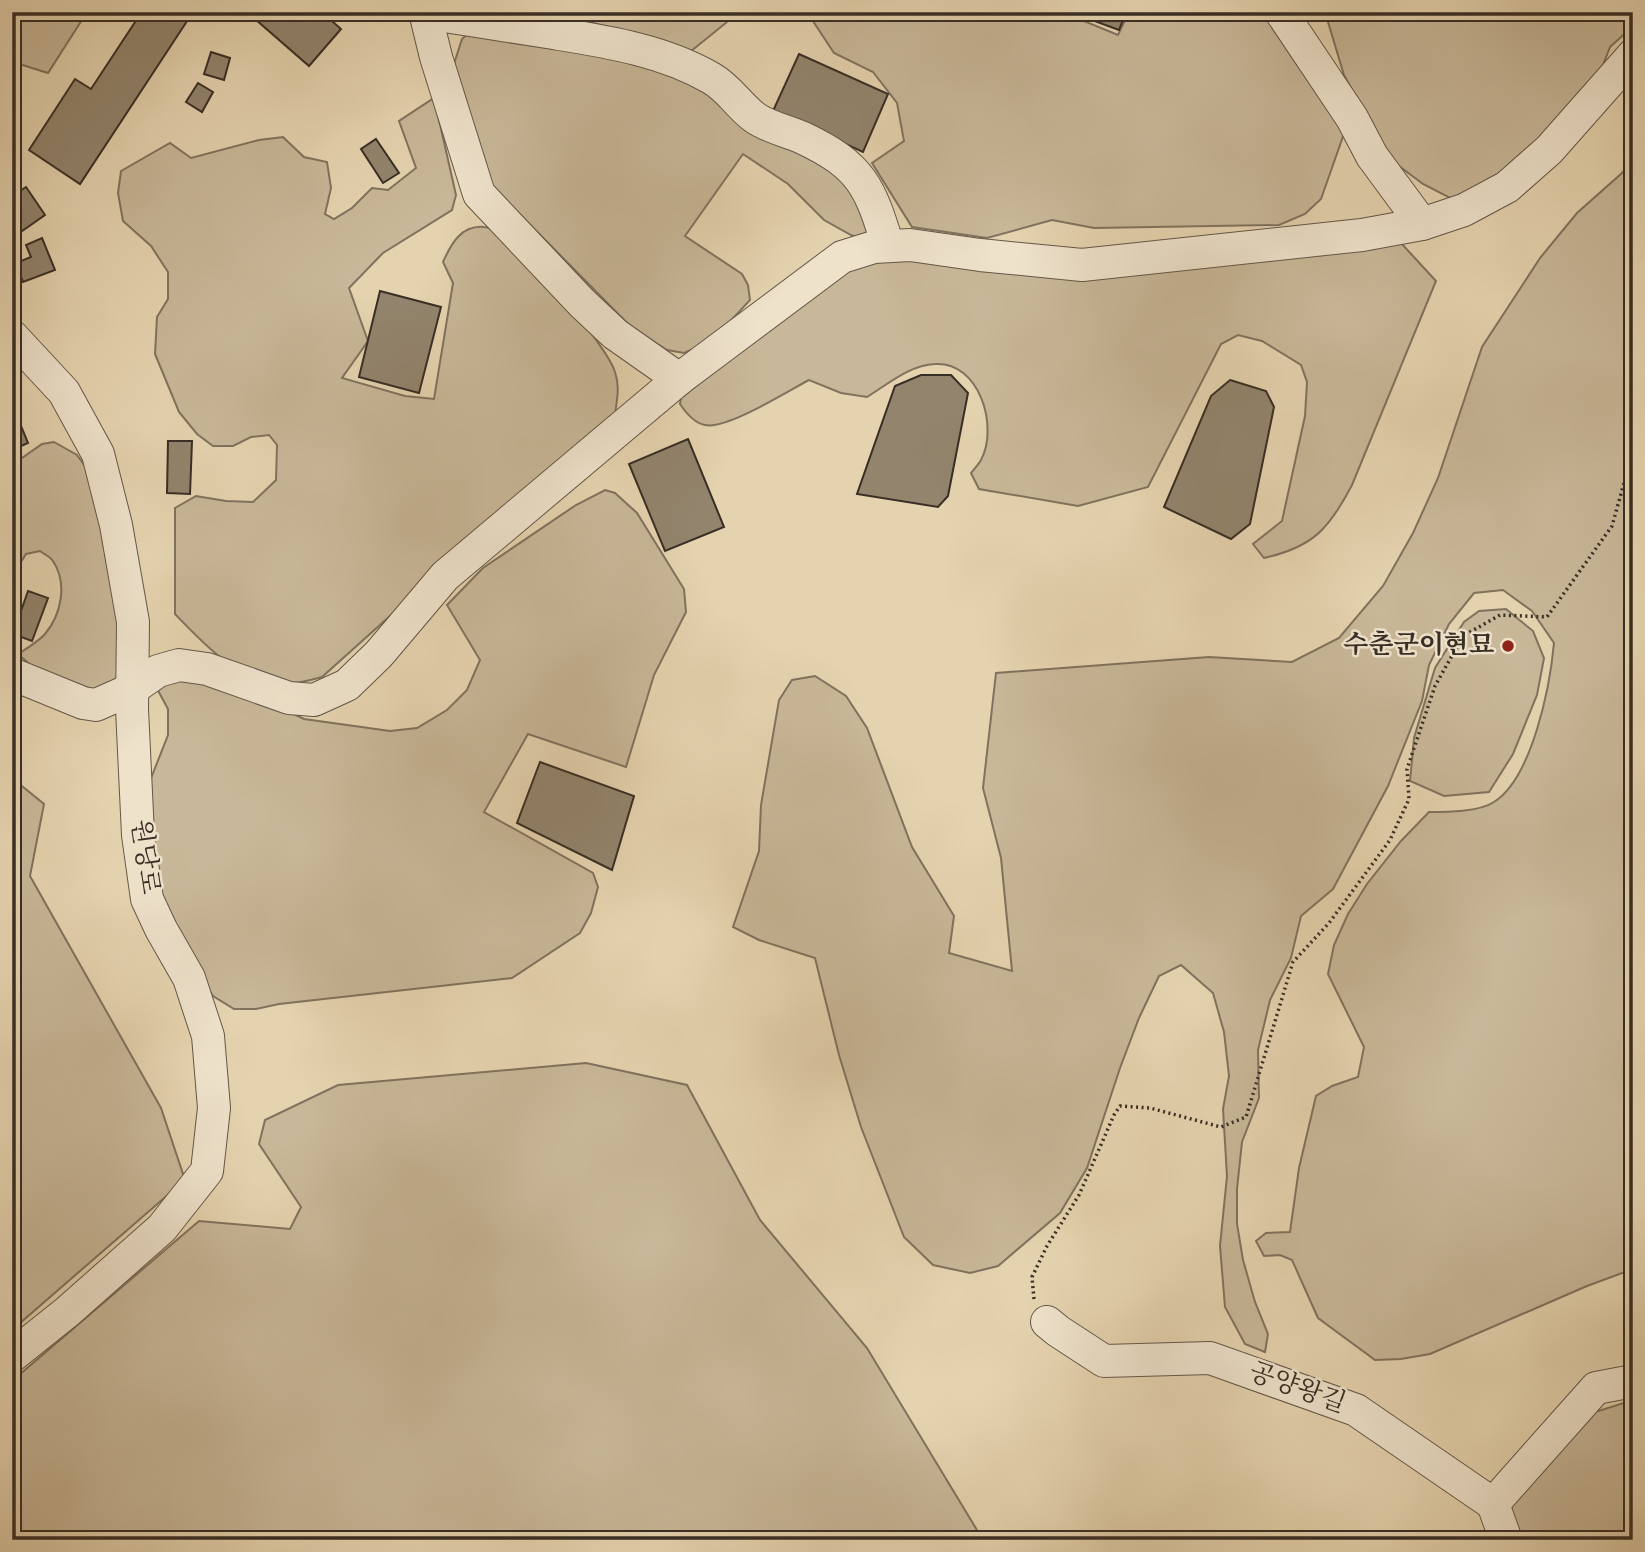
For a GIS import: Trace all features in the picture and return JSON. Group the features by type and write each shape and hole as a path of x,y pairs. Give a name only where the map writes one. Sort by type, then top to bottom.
{"street":[{"path":"678,379 615,334 479,194 436,57 425,12 636,48 712,78 734,94 755,118 834,154 856,172 876,205 888,246"},
{"path":"1281,12 1352,118 1372,156 1422,224"},
{"path":"12,674 82,703 96,705 132,689 158,671 178,665 207,669 289,698 314,700 347,685 379,654 445,576 678,379 842,257 874,247 910,246 1082,265 1362,234 1422,224 1464,209 1507,187 1549,150 1633,55"},
{"name":"원당로","path":"12,336 64,392 98,454 116,525 133,622 132,689 138,835 148,899 161,929 189,978 208,1036 214,1108 207,1171 162,1228 67,1312 12,1356"},
{"name":"공양왕길","path":"1047,1322 1104,1361 1210,1358 1356,1410 1493,1504"},
{"path":"1506,1540 1493,1504 1596,1388 1633,1381"}],"path":[{"path":"1047,1322 1032,1295 1032,1277 1047,1246 1079,1195 1120,1106 1150,1108 1216,1126 1246,1117 1293,962 1329,923 1390,839 1409,799 1407,769 1435,686 1463,636 1500,615 1547,617 1612,527 1633,451"}],"shaded area":[{"path":"12,12 87,12 48,73 16,63 16,44 12,43"},
{"path":"541,12 729,12 727,22 690,52 570,16"},
{"path":"807,12 1062,12 1118,35 1129,12 1271,12 1346,128 1321,199 1305,214 1279,225 1094,228 1052,220 987,238 912,227 872,163 904,141 897,103 873,72 834,53"},
{"path":"1325,12 1633,12 1633,26 1610,47 1601,70 1582,99 1510,166 1477,189 1452,199 1423,184 1399,166 1379,140 1344,75"},
{"path":"472,30 688,75 840,174 875,229 868,241 824,220 788,184 743,154 685,236 742,274 748,285 750,300 726,326 703,345 684,353 667,350 632,328 491,185 453,67 462,39"},
{"path":"434,98 456,195 452,210 383,253 349,288 368,341 342,378 405,396 434,399 453,283 443,262 453,242 463,232 484,227 497,232 535,266 595,338 617,377 615,414 322,677 289,684 263,681 249,676 221,658 175,614 175,508 196,496 253,502 276,480 277,445 269,435 251,437 233,446 213,446 197,434 179,412 155,354 157,317 168,299 168,272 151,246 123,221 118,193 121,171 170,143 191,158 259,140 283,137 304,157 327,162 331,188 325,214 334,219 352,208 372,188 388,190 416,168 399,121"},
{"path":"1633,158 1633,1269 1430,1354 1375,1360 1318,1318 1292,1260 1280,1255 1264,1256 1256,1241 1266,1233 1290,1232 1299,1168 1316,1096 1332,1086 1358,1077 1364,1047 1328,974 1334,945 1348,914 1367,884 1401,841 1429,812 1472,810 1494,802 1507,790 1529,753 1543,706 1554,643 1532,611 1503,590 1474,593 1449,624 1429,665 1422,701 1388,786 1333,889 1301,916 1291,958 1270,1000 1258,1050 1259,1098 1242,1142 1237,1189 1237,1224 1243,1260 1268,1334 1265,1352 1245,1344 1225,1307 1220,1246 1227,1176 1223,1109 1229,1076 1224,1032 1213,993 1181,965 1159,976 1120,1068 1087,1168 1060,1213 998,1266 970,1273 933,1265 904,1237 861,1127 839,1055 815,958 759,940 733,927 759,851 761,805 779,700 792,680 815,676 846,696 867,728 912,847 954,916 949,953 1012,971 1001,858 983,788 996,673 1209,657 1292,662 1339,638 1383,586 1413,533 1438,478 1482,347 1540,258 1577,213 1622,173"},
{"path":"1401,243 1436,281 1352,485 1327,525 1318,534 1295,548 1264,558 1253,544 1282,521 1305,416 1307,382 1301,365 1262,341 1238,335 1221,344 1148,487 1078,506 979,489 971,473 981,460 986,446 986,414 974,384 963,373 950,366 935,364 917,368 867,397 841,393 809,380 742,416 715,425 697,422 680,404 681,398 831,280 864,261"},
{"path":"54,442 77,455 90,473 124,636 118,680 100,692 35,669 18,654 39,640 51,626 59,609 61,589 58,570 53,561 40,551 26,554 12,582 12,465 42,444"},
{"path":"605,490 615,493 637,513 684,589 686,612 654,675 626,767 528,734 484,812 593,873 598,887 591,913 580,933 512,978 279,1004 256,1009 234,1009 213,996 198,973 163,900 146,791 168,735 168,709 155,685 168,679 203,680 256,696 304,719 390,731 417,728 447,710 467,690 480,660 447,605 483,568 576,505"},
{"path":"1506,609 1533,631 1544,658 1537,695 1513,754 1489,792 1444,796 1410,781 1414,738 1435,668 1464,622 1479,611"},
{"path":"12,778 44,804 30,876 161,1108 185,1180 12,1330"},
{"path":"586,1063 687,1085 760,1220 867,1348 983,1540 12,1540 12,1381 199,1221 290,1229 301,1207 259,1144 265,1120 338,1085"},
{"path":"1633,1400 1633,1540 1508,1540 1502,1513 1576,1418"}],"building":[{"path":"132,12 193,12 80,184 29,150 75,79 91,89 139,16"},
{"path":"247,12 322,12 341,29 309,66"},
{"path":"1070,12 1126,12 1119,30"},
{"path":"211,52 230,58 224,80 204,74"},
{"path":"799,54 888,94 863,152 773,111"},
{"path":"198,83 213,92 202,112 186,102"},
{"path":"376,139 399,173 383,183 361,149"},
{"path":"26,187 45,215 12,238 12,190 15,194"},
{"path":"42,238 55,270 23,282 16,263 31,257 26,245"},
{"path":"380,291 441,307 419,393 359,377"},
{"path":"921,375 951,375 968,393 948,496 938,507 857,494 895,386"},
{"path":"1230,380 1266,391 1274,407 1250,524 1231,539 1164,507 1211,396"},
{"path":"12,404 28,443 12,450"},
{"path":"688,439 724,527 665,551 629,464"},
{"path":"168,441 192,441 190,494 167,493"},
{"path":"28,591 48,598 32,641 13,634"},
{"path":"540,762 634,796 612,870 517,823"}],"place":[{"name":"수춘군이현묘","path":"1508,646"}]}
